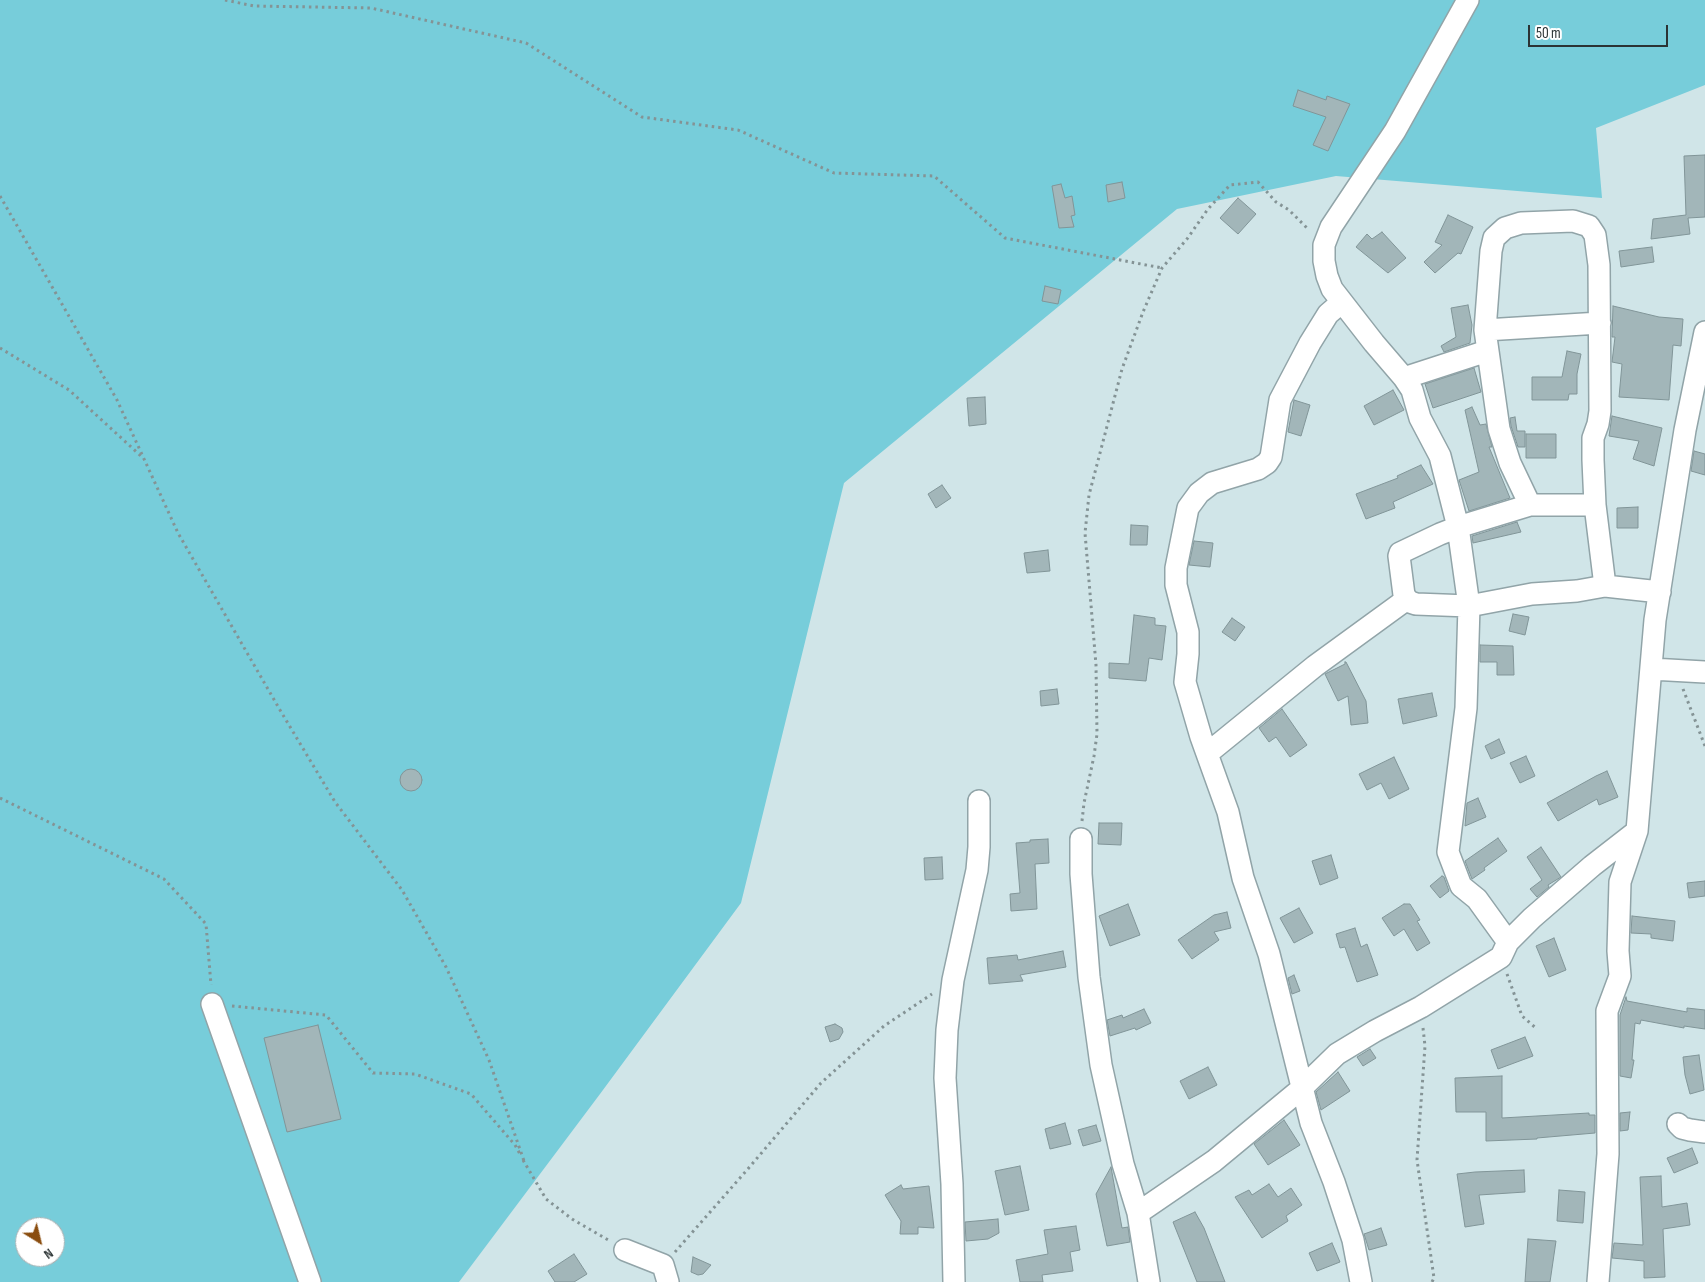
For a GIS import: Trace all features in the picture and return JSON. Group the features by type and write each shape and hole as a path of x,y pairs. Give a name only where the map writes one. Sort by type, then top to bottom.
{"street":[{"path":"1468,0 1395,131 1331,227 1324,245 1324,261 1332,289 1412,390 1420,418 1440,456 1458,527 1470,606 1466,708 1448,852 1461,886 1477,899 1504,950"},
{"path":"1530,505 1510,463 1499,429 1487,351 1485,330 1491,251 1494,238 1504,228 1521,223 1574,221 1590,226 1595,236 1599,265 1600,411 1593,438 1594,505 1605,586"},
{"path":"1342,302 1328,314 1310,343 1280,400 1271,457 1267,463 1258,469 1212,483 1199,493 1188,508 1176,568 1176,585 1188,632 1185,682 1201,737 1228,812 1243,878 1269,954 1311,1123 1334,1182 1353,1240 1361,1282"},
{"path":"1485,330 1600,323"},
{"path":"1598,1282 1608,1154 1607,1010 1620,976 1618,951 1620,882 1637,831 1655,620 1685,430 1705,332"},
{"path":"1404,378 1487,351"},
{"path":"1594,505 1530,505 1440,534 1400,553 1404,595 1410,602 1416,604 1470,606 1532,594 1605,586 1660,592"},
{"path":"1208,753 1315,666 1407,599"},
{"path":"1651,669 1705,672"},
{"path":"954,1282 952,1184 946,1078 947,1030 953,980 977,870 980,801"},
{"path":"1138,1213 1214,1161 1302,1089 1337,1054 1375,1031 1421,1007 1504,950 1560,894 1637,831"},
{"path":"1081,839 1080,874 1088,968 1101,1065 1116,1135 1138,1213 1149,1282"},
{"path":"212,1004 310,1282"},
{"path":"1678,1124 1682,1128 1705,1132"},
{"path":"625,1250 665,1274"}],"path":[{"path":"225,0 254,6 371,8 526,43 642,117 738,130 834,173 934,176 1005,238 1162,268"},
{"path":"1081,839 1084,803 1097,734 1096,665 1086,533 1089,495 1122,369 1143,312 1162,268 1208,209 1230,185 1258,182 1276,202 1289,210 1324,245"},
{"path":"0,196 117,400 178,532 334,802 402,890 446,967 489,1060 524,1162"},
{"path":"0,348 69,390 144,459"},
{"path":"1675,670 1705,746"},
{"path":"0,798 164,879 206,924 212,1004 326,1015 373,1072 415,1074 472,1094 515,1145 546,1199 572,1219 625,1250"},
{"path":"1504,950 1522,1016 1537,1029"},
{"path":"665,1274 747,1170 821,1083 884,1026 953,980"},
{"path":"1421,1007 1425,1046 1417,1160 1434,1278 1432,1282"}],"shaded area":[{"path":"0,0 1705,0 1705,85 1596,128 1602,198 1336,176 1177,209 844,483 741,903 459,1282 0,1282"}],"building":[{"path":"1298,90 1326,100 1327,96 1350,104 1328,151 1313,145 1326,117 1293,106"},
{"path":"1705,155 1705,217 1688,218 1690,234 1651,239 1653,219 1686,215 1684,156"},
{"path":"1122,182 1125,198 1108,202 1106,185"},
{"path":"1061,184 1065,198 1072,196 1075,215 1071,216 1074,227 1059,228 1052,186"},
{"path":"1238,198 1256,214 1238,234 1220,218"},
{"path":"1448,215 1473,227 1461,254 1458,253 1435,273 1424,262 1442,245 1435,242"},
{"path":"1382,232 1406,258 1388,273 1356,247 1367,234 1372,239"},
{"path":"1652,247 1654,262 1621,267 1619,251"},
{"path":"1045,286 1061,290 1058,304 1042,301"},
{"path":"1468,305 1472,325 1470,343 1444,352 1441,346 1456,337 1451,308"},
{"path":"1613,306 1659,317 1683,319 1681,346 1673,345 1669,400 1619,397 1622,364 1612,362 1615,337 1612,337"},
{"path":"1567,351 1581,354 1577,374 1577,394 1569,394 1568,400 1532,400 1532,377 1562,377"},
{"path":"1474,368 1481,392 1433,408 1425,384"},
{"path":"1393,390 1404,410 1374,425 1364,406"},
{"path":"985,397 986,424 969,426 967,398"},
{"path":"1294,400 1310,405 1301,436 1288,432"},
{"path":"1472,407 1480,425 1486,424 1492,447 1489,447 1510,498 1469,511 1459,480 1479,472 1465,410"},
{"path":"1612,416 1662,428 1654,466 1633,459 1639,441 1609,436"},
{"path":"1515,417 1517,431 1525,431 1525,447 1518,447 1511,426 1510,418"},
{"path":"1526,434 1556,434 1556,458 1526,458"},
{"path":"1694,451 1705,454 1705,475 1691,471"},
{"path":"1421,465 1433,484 1393,502 1395,508 1366,519 1356,494 1398,478 1397,476"},
{"path":"942,485 951,498 936,508 928,494"},
{"path":"1638,507 1638,528 1617,528 1617,508"},
{"path":"1517,522 1521,532 1473,543 1472,536"},
{"path":"1131,525 1148,526 1147,545 1130,545"},
{"path":"1194,541 1213,543 1210,567 1189,565"},
{"path":"1048,550 1050,571 1027,573 1024,553"},
{"path":"1513,614 1529,617 1525,635 1509,631"},
{"path":"1134,615 1155,618 1155,625 1166,626 1162,660 1149,658 1146,681 1109,678 1109,663 1129,664"},
{"path":"1232,618 1245,627 1235,641 1222,632"},
{"path":"1480,645 1513,646 1514,675 1497,675 1497,662 1480,662"},
{"path":"1345,662 1366,701 1368,723 1351,725 1348,696 1338,701 1325,674 1345,664"},
{"path":"1057,689 1059,704 1041,706 1040,691"},
{"path":"1432,693 1437,716 1403,724 1398,699"},
{"path":"1282,709 1307,745 1290,757 1276,737 1269,742 1259,728"},
{"path":"1499,739 1505,753 1491,759 1485,746"},
{"path":"1526,756 1535,776 1520,783 1510,763"},
{"path":"1394,757 1409,789 1389,799 1381,783 1367,790 1359,774"},
{"path":"411,769 419,772 422,780 419,788 411,791 403,788 400,780 403,772"},
{"path":"1607,771 1618,797 1599,805 1597,799 1558,821 1547,803"},
{"path":"1478,798 1486,817 1465,826 1467,803"},
{"path":"1099,823 1122,823 1121,845 1098,844"},
{"path":"1498,838 1507,851 1472,879 1465,861"},
{"path":"1048,839 1049,863 1035,864 1037,909 1011,911 1010,894 1020,893 1016,843"},
{"path":"1541,847 1561,877 1548,885 1549,887 1537,897 1530,889 1542,880 1527,857"},
{"path":"1331,855 1338,878 1320,885 1312,861"},
{"path":"942,857 943,879 925,880 924,858"},
{"path":"1442,876 1449,891 1440,898 1430,886"},
{"path":"1705,881 1705,896 1689,898 1687,883"},
{"path":"1128,904 1140,935 1110,946 1099,916"},
{"path":"1404,904 1410,904 1420,920 1417,921 1430,943 1417,951 1404,929 1394,936 1382,918"},
{"path":"1299,908 1313,933 1294,943 1280,918"},
{"path":"1227,912 1231,928 1214,932 1219,940 1192,959 1178,940 1214,915"},
{"path":"1632,916 1675,921 1673,941 1651,938 1651,934 1631,933"},
{"path":"1355,928 1361,947 1367,944 1378,975 1357,982 1345,947 1340,948 1336,934"},
{"path":"1554,938 1566,970 1549,977 1536,946"},
{"path":"1063,951 1066,967 1020,975 1023,981 989,984 987,958 1017,955 1018,960"},
{"path":"1294,975 1300,991 1292,994 1288,978"},
{"path":"1626,997 1627,1001 1687,1012 1687,1008 1705,1010 1705,1029 1684,1026 1684,1028 1641,1020 1640,1024 1635,1023 1632,1060 1634,1060 1631,1078 1620,1076 1620,1015"},
{"path":"1144,1009 1151,1023 1136,1030 1135,1028 1110,1036 1107,1020 1122,1015 1123,1018"},
{"path":"835,1024 842,1028 843,1032 839,1039 830,1042 825,1027"},
{"path":"318,1025 341,1119 287,1132 264,1038"},
{"path":"1525,1037 1533,1056 1498,1069 1491,1050"},
{"path":"1370,1049 1376,1058 1363,1066 1357,1057"},
{"path":"1699,1055 1704,1090 1690,1094 1683,1057"},
{"path":"1208,1067 1217,1085 1189,1099 1180,1081"},
{"path":"1338,1072 1350,1091 1321,1110 1316,1092"},
{"path":"1502,1076 1502,1118 1589,1113 1589,1115 1595,1115 1595,1133 1537,1139 1486,1141 1486,1112 1456,1112 1455,1078"},
{"path":"1630,1112 1628,1130 1620,1131 1620,1113"},
{"path":"1284,1120 1300,1145 1268,1165 1254,1144"},
{"path":"1065,1123 1071,1144 1050,1149 1045,1129"},
{"path":"1096,1125 1101,1141 1083,1146 1078,1130"},
{"path":"1692,1148 1698,1163 1674,1173 1667,1158"},
{"path":"1020,1166 1029,1210 1005,1215 995,1171"},
{"path":"1111,1167 1122,1228 1128,1227 1130,1242 1107,1246 1096,1194"},
{"path":"1524,1170 1525,1192 1479,1195 1484,1224 1465,1227 1457,1174"},
{"path":"1661,1176 1662,1207 1687,1203 1690,1225 1663,1229 1665,1277 1644,1278 1644,1261 1612,1258 1614,1243 1643,1245 1640,1177"},
{"path":"1269,1184 1278,1197 1291,1188 1302,1205 1286,1216 1288,1221 1262,1238 1235,1197 1249,1190 1252,1195"},
{"path":"901,1185 903,1189 929,1186 934,1228 918,1227 918,1234 900,1234 901,1221 885,1195"},
{"path":"1559,1190 1585,1192 1583,1223 1557,1221"},
{"path":"1195,1212 1204,1228 1225,1282 1197,1282 1173,1222"},
{"path":"998,1219 999,1233 988,1239 966,1241 965,1222"},
{"path":"1076,1226 1080,1250 1070,1252 1073,1271 1042,1275 1043,1282 1020,1282 1016,1260 1048,1254 1044,1230"},
{"path":"1381,1228 1387,1245 1369,1250 1364,1234"},
{"path":"1528,1239 1556,1241 1550,1282 1525,1282"},
{"path":"1332,1243 1340,1262 1317,1271 1309,1253"},
{"path":"574,1254 587,1274 574,1282 555,1282 548,1271"},
{"path":"693,1257 711,1265 703,1274 698,1275 691,1272"}]}
